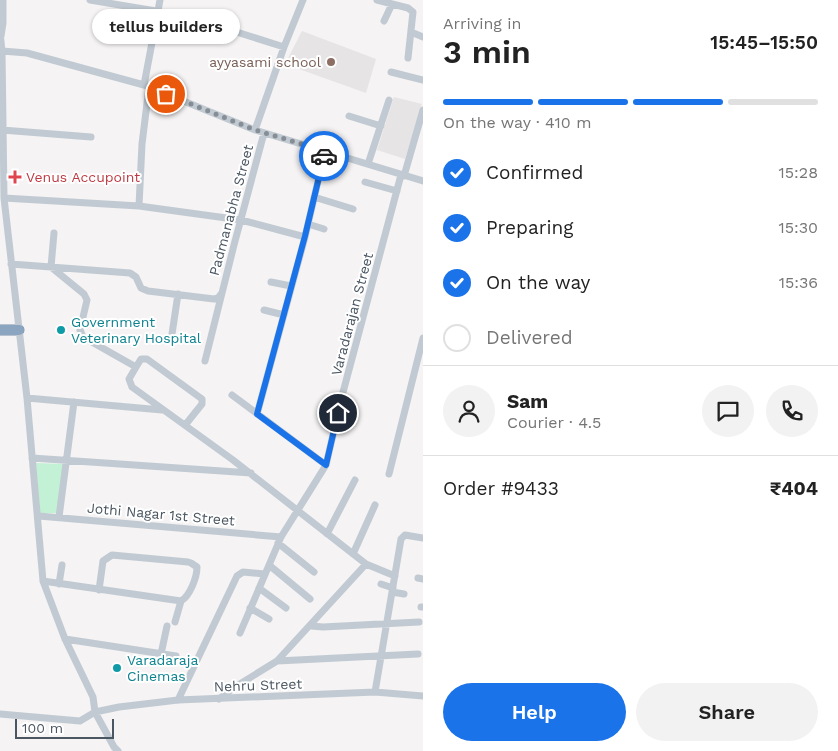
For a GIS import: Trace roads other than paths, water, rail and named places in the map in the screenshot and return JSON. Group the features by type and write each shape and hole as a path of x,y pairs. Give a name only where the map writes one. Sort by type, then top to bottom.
{"highway":[{"path":"0,330 19,330"}],"street":[{"path":"3,0 4,23 0,34 2,51 4,198 27,398 44,581 65,639 93,697 95,712 115,750"},
{"path":"90,0 186,16 284,47"},
{"path":"139,206 146,86 160,0"},
{"path":"255,130 284,47 303,0"},
{"path":"377,0 408,8 413,12 408,58"},
{"path":"384,20 392,4"},
{"path":"411,32 423,37"},
{"path":"2,51 27,53 146,86 255,130 423,181"},
{"path":"391,72 423,80"},
{"path":"368,164 389,100"},
{"name":"Varadarajan Street","path":"240,633 279,540 326,465 342,396 397,190 423,110"},
{"path":"349,116 381,126"},
{"path":"2,130 91,137"},
{"name":"Padmanabha Street","path":"205,361 264,133"},
{"path":"257,414 305,236 325,151"},
{"path":"364,182 397,190"},
{"path":"4,198 139,206 241,220 305,236"},
{"path":"314,198 353,209"},
{"path":"308,224 324,229"},
{"path":"51,267 54,233"},
{"path":"11,264 130,273 134,275 138,285 144,290 214,299 218,298 221,294"},
{"path":"51,267 84,294 88,300 80,330 82,337 136,367"},
{"path":"271,282 291,286"},
{"path":"172,334 178,294"},
{"path":"264,310 284,315"},
{"path":"389,474 423,338"},
{"path":"186,424 202,404 202,399 148,359 141,359 129,379 129,384 162,410 186,424 366,564 395,576"},
{"path":"232,395 326,465"},
{"path":"27,398 162,410"},
{"path":"59,518 74,402"},
{"path":"32,458 251,474"},
{"path":"327,534 355,480"},
{"path":"353,554 375,505"},
{"name":"Jothi Nagar 1st Street","path":"38,516 279,540"},
{"path":"375,692 402,537 423,538"},
{"path":"279,540 314,572"},
{"path":"99,590 103,561 112,555 192,563 197,567 197,571 187,596 181,601 175,622"},
{"path":"219,698 277,661 366,564"},
{"path":"60,584 62,565"},
{"path":"269,565 310,598"},
{"path":"178,700 237,576 243,572 265,574"},
{"path":"44,581 181,601"},
{"path":"381,584 404,594"},
{"path":"259,588 286,608"},
{"path":"250,608 269,619"},
{"path":"311,626 419,622"},
{"path":"161,654 167,626"},
{"path":"65,639 176,656"},
{"path":"277,661 418,654"},
{"name":"Nehru Street","path":"0,714 80,721 95,712 118,707 178,700 375,692 423,696"}],"place":[{"name":"ayyasami school","path":"331,62"},
{"name":"tellus builders","path":"166,94"},
{"name":"Venus Accupoint","path":"15,177"},
{"name":"Government Veterinary Hospital","path":"61,330"},
{"name":"Varadaraja Cinemas","path":"117,668"}]}
